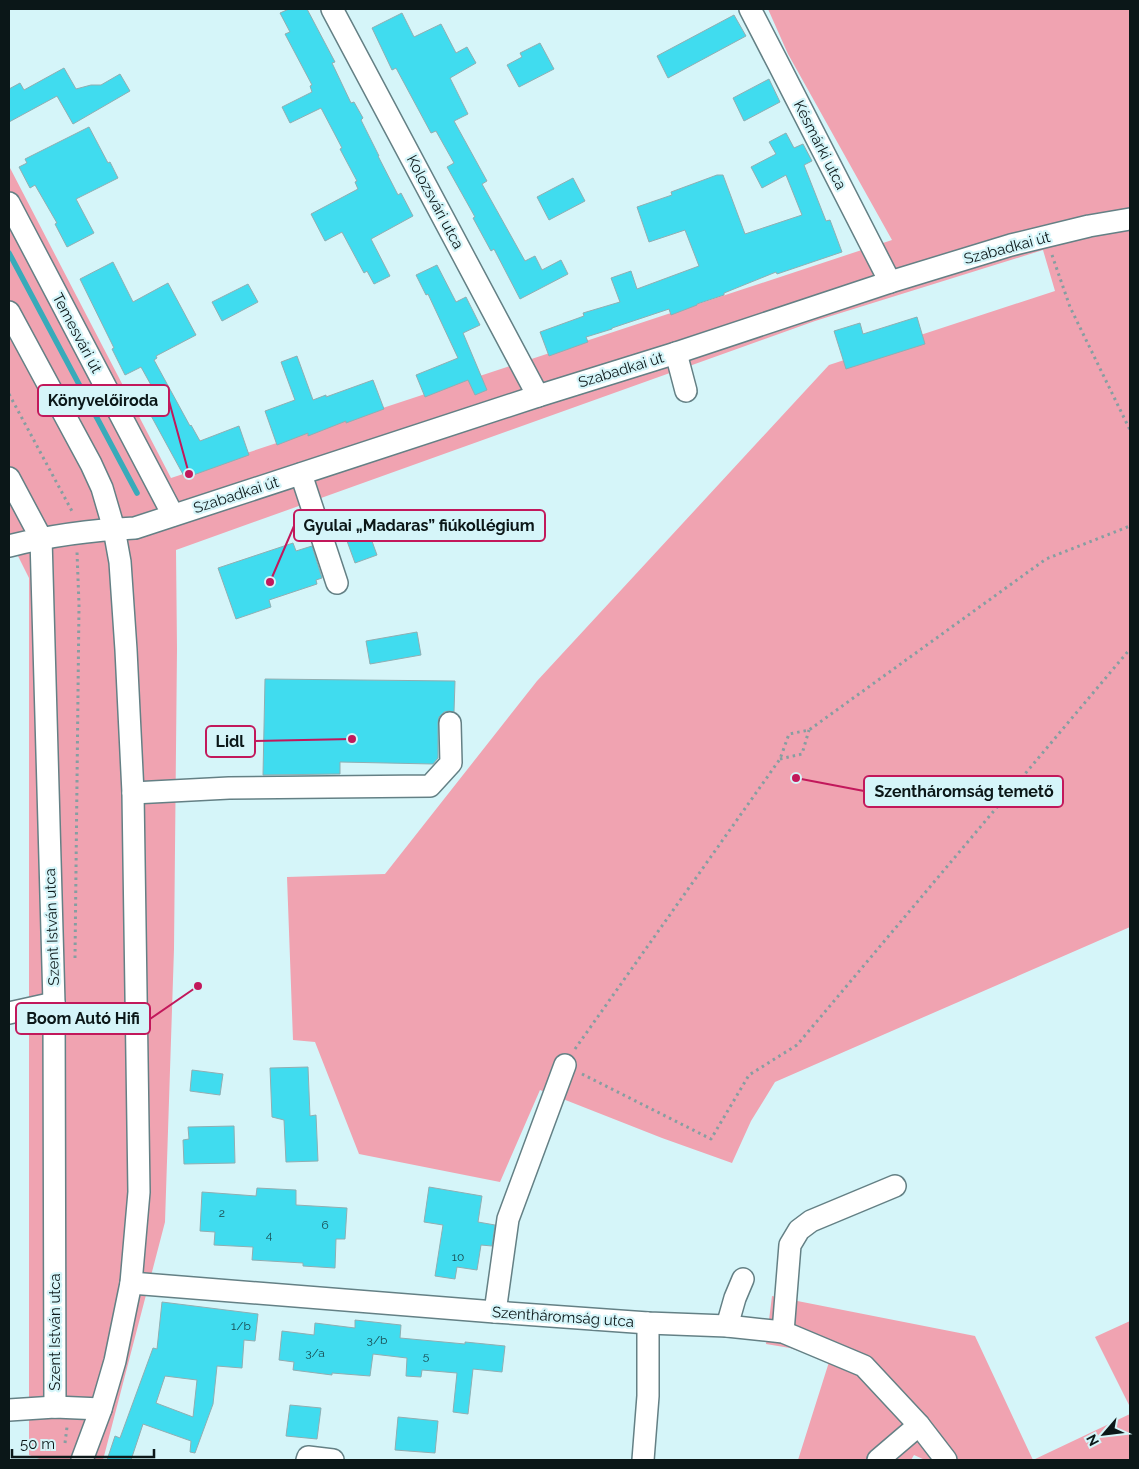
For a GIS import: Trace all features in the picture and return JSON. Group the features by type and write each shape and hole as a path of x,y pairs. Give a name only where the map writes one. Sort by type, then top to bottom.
{"street":[{"name":"Kolozsvári utca","path":"332,9 538,396"},
{"name":"Késmárki utca","path":"750,9 890,282"},
{"name":"Temesvári út","path":"9,203 173,515"},
{"name":"Szabadkai út","path":"9,546 76,532 135,528 890,282 1011,245 1089,226 1130,219"},
{"path":"9,312 102,488 114,529 120,562 126,650 132,793 139,1192 131,1283 115,1361 101,1409 82,1460"},
{"path":"676,353 686,391"},
{"path":"302,474 336,583"},
{"path":"9,478 41,538"},
{"name":"Szent István utca","path":"41,538 54,1003 55,1407"},
{"path":"132,793 229,788 430,786 451,763 450,723"},
{"path":"9,1013 54,1003"},
{"path":"495,1312 508,1219 565,1065"},
{"path":"783,1332 790,1245 799,1230 811,1221 894,1186"},
{"path":"727,1326 743,1279"},
{"name":"Szentháromság utca","path":"131,1283 495,1312 648,1323 727,1326 783,1332 864,1366 919,1425 946,1460"},
{"path":"643,1460 648,1396 648,1323"},
{"path":"9,1410 55,1407 101,1409"},
{"path":"878,1460 919,1425"},
{"path":"306,1460 308,1457 333,1460"}],"path":[{"path":"1046,237 1070,307 1130,430"},
{"path":"1130,526 1046,559 809,730 789,734 780,759 580,1039 565,1065 711,1139 749,1076 796,1045 1130,649"},
{"path":"780,759 802,754 809,730"}],"shaded area":[{"path":"768,9 1130,9 1130,927 775,1082 751,1121 732,1163 662,1138 540,1090 500,1182 359,1154 315,1042 293,1040 287,877 385,874 537,681 829,365 1055,291 1043,250 815,321 176,550 174,949 165,1222 103,1460 42,1460 29,1455 29,578 9,538 9,166 171,478 892,240 788,54"},
{"path":"772,1296 975,1336 1033,1460 925,1460 914,1455 911,1460 798,1460 829,1362 790,1348 766,1344"},
{"path":"1130,1321 1130,1407 1095,1337"},
{"path":"1130,1414 1130,1460 1033,1460"}],"building":[{"path":"289,9 307,9 335,62 332,63 351,103 354,102 363,118 361,120 378,156 398,195 401,193 413,216 371,239 390,276 374,284 367,271 364,273 342,232 325,241 311,214 358,189 355,182 357,181 340,149 342,148 321,108 290,123 282,107 312,92 310,86 312,85 285,34 290,32 280,13"},
{"path":"402,13 414,37 441,24 456,53 467,47 476,63 450,78 468,114 454,121 487,181 482,184 525,261 535,256 542,270 561,260 568,274 520,299 494,249 491,251 473,218 475,217 447,167 454,163 436,131 431,133 396,68 392,70 372,28"},
{"path":"734,15 746,36 668,78 657,56"},
{"path":"540,43 554,69 519,87 507,65 522,57 520,53"},
{"path":"64,68 76,89 91,85 101,85 120,74 130,91 73,124 57,96 9,122 9,89 20,83 24,90"},
{"path":"769,79 780,102 744,121 733,98"},
{"path":"89,127 118,178 76,199 94,233 67,247 55,224 57,223 35,185 30,188 19,167 27,163 25,159"},
{"path":"786,133 794,148 803,144 812,161 804,165 826,221 830,220 842,252 777,274 776,272 724,293 724,295 671,315 669,309 586,337 588,342 549,356 540,332 584,316 583,313 620,302 611,278 631,271 637,289 699,266 685,230 649,242 637,207 672,195 671,192 717,175 723,175 745,234 802,215 786,175 762,188 751,167 776,154 769,142"},
{"path":"573,178 585,201 549,220 537,197"},
{"path":"113,262 133,302 168,283 196,335 156,356 157,358 154,360 200,441 239,426 249,455 185,478 143,401 156,394 141,367 125,375 80,279"},
{"path":"437,265 456,302 466,297 480,325 463,333 487,390 475,395 468,380 425,397 416,375 458,358 428,294 426,295 416,275"},
{"path":"248,284 258,302 222,321 212,302"},
{"path":"917,317 925,344 846,369 834,331 860,323 863,334"},
{"path":"297,356 313,400 373,380 384,409 277,445 265,411 295,400 281,362"},
{"path":"369,533 377,555 355,563 347,541"},
{"path":"293,543 296,551 312,546 322,578 316,580 317,584 269,600 271,607 236,619 218,568"},
{"path":"417,632 421,655 370,664 366,641"},
{"path":"265,679 455,681 454,712 444,712 439,717 438,758 433,764 340,762 340,774 263,775"},
{"path":"308,1067 310,1116 316,1115 318,1161 286,1162 284,1120 272,1117 270,1068"},
{"path":"192,1070 223,1074 220,1095 190,1091"},
{"path":"234,1126 235,1163 184,1164 183,1140 189,1139 188,1127"},
{"path":"429,1187 482,1196 478,1222 495,1225 492,1246 481,1245 477,1270 457,1267 455,1279 435,1276 443,1225 424,1222"},
{"path":"257,1188 296,1190 296,1205 347,1208 345,1239 336,1239 335,1268 303,1266 303,1263 252,1260 253,1247 214,1245 215,1232 200,1231 202,1192 256,1196"},
{"path":"162,1302 258,1314 255,1341 244,1340 242,1368 217,1366 213,1404 195,1453 190,1452 191,1441 143,1424 131,1460 107,1460 115,1436 120,1438 153,1348 157,1349","holes":["165,1376 197,1380 193,1417 156,1403"]},
{"path":"355,1320 401,1325 400,1338 505,1346 502,1372 473,1369 468,1414 453,1412 457,1373 422,1370 421,1377 406,1376 407,1358 373,1354 370,1376 332,1373 332,1375 293,1370 294,1362 279,1360 282,1331 314,1335 315,1323 355,1328"},
{"path":"290,1405 321,1408 317,1439 286,1436"},
{"path":"398,1417 438,1421 435,1453 395,1450"}],"waterway":[{"path":"9,253 137,493"}],"place":[{"name":"Könyvelőiroda","path":"189,474"},
{"name":"Gyulai „Madaras” fiúkollégium","path":"270,582"},
{"name":"Lidl","path":"352,739"},
{"name":"Szentháromság temető","path":"796,778"},
{"name":"Boom Autó Hifi","path":"198,986"}]}
